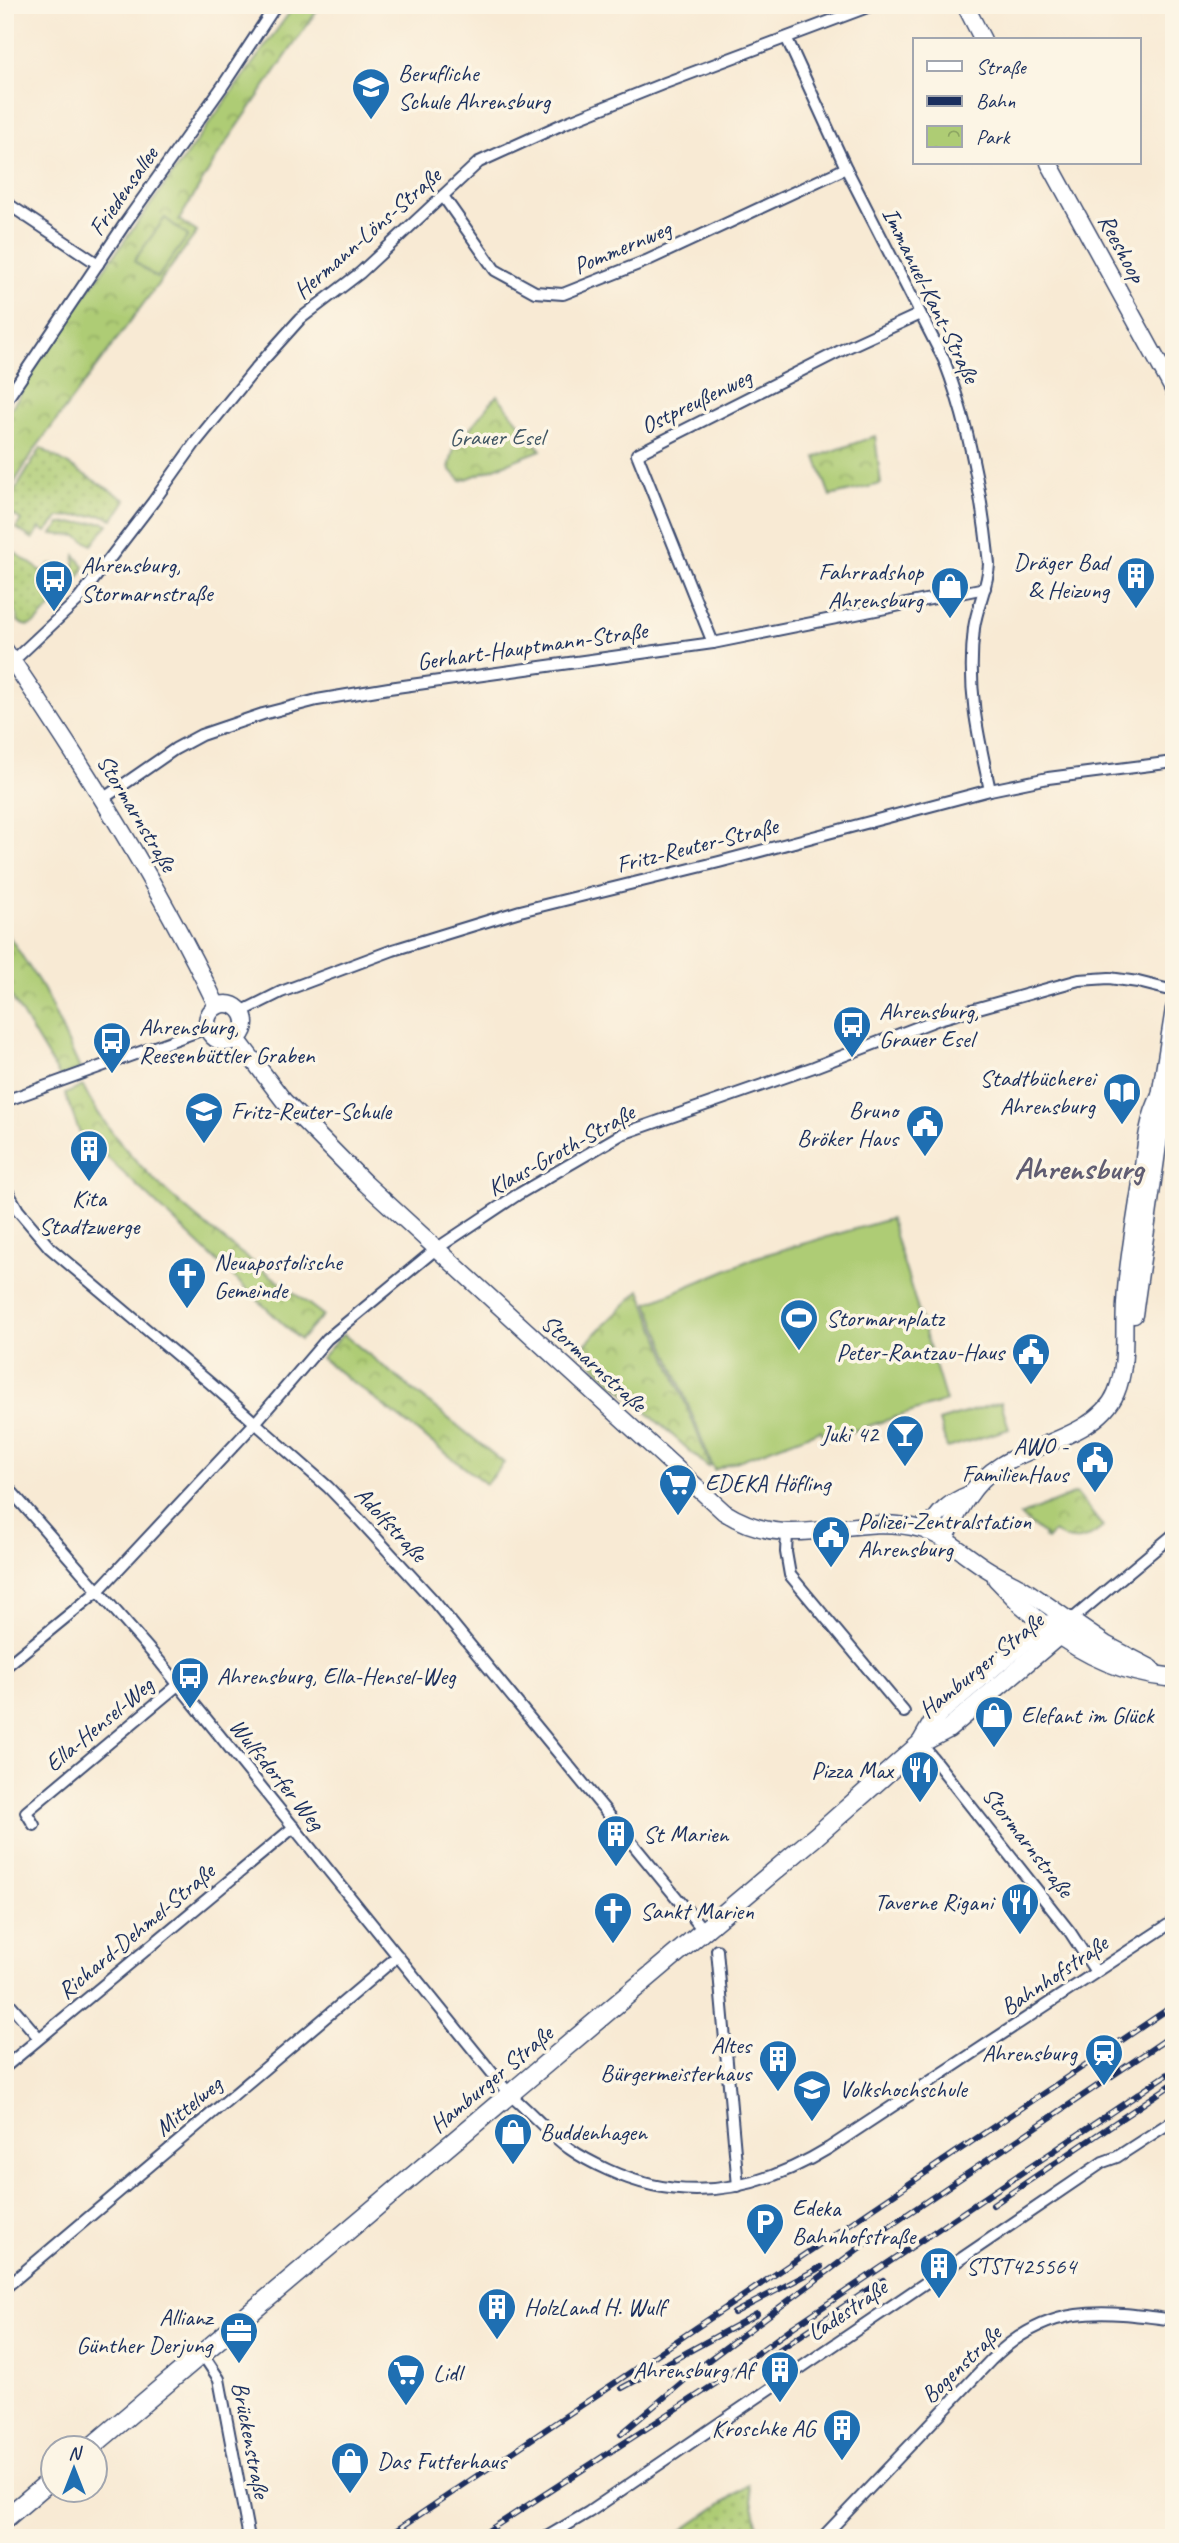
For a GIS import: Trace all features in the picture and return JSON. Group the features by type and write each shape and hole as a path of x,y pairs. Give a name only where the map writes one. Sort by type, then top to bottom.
{"main road":[{"name":"Hamburger Straße","path":"107,2434 816,1836 920,1743 942,1711 1058,1627"},
{"path":"1058,1627 1111,1648 1167,1677 1142,1674 1099,1660 1058,1627"},
{"path":"5,2519 38,2491"}],"street":[{"name":"Friedensallee","path":"5,402 276,5"},
{"name":"Hermann-Löns-Straße","path":"9,655 78,600 195,443 257,366 300,319 360,273 479,162 553,128 664,83 873,5"},
{"path":"965,5 982,38"},
{"name":"Immanuel-Kant-Straße","path":"787,39 846,168 944,360 961,412 986,534 989,564 975,626 971,679 973,712 990,790"},
{"name":"Reeshoop","path":"1050,164 1169,373 1174,391"},
{"name":"Pommernweg","path":"443,196 495,270 535,292 563,294 646,261 846,168"},
{"path":"5,202 98,264"},
{"name":"Ostpreußenweg","path":"713,643 636,454 846,348 920,314"},
{"name":"Gerhart-Hauptmann-Straße","path":"104,798 175,749 201,735 263,714 327,698 713,643 985,588"},
{"name":"Stormarnstraße","path":"9,655 104,798 176,924 217,1006"},
{"name":"Fritz-Reuter-Straße","path":"242,1012 281,992 393,950 520,911 719,862 990,790 1048,778 1174,762"},
{"name":"Klaus-Groth-Straße","path":"5,1667 97,1591 255,1423 327,1339 436,1249 517,1195 622,1134 814,1067 939,1019 1079,980 1109,978 1174,991"},
{"path":"230,1004 242,1012 245,1026 237,1039 221,1042 212,1037 207,1028 208,1017 217,1006 230,1004"},
{"path":"946,1540 956,1516 986,1476 1003,1464 1067,1436 1104,1410 1117,1391 1126,1336 1133,1321 1153,1185 1162,1109 1160,1096 1174,1009"},
{"path":"5,1101 207,1028"},
{"name":"Stormarnstraße","path":"237,1039 310,1129 436,1249 720,1510 740,1523 787,1534 873,1525 910,1527 946,1540 985,1567"},
{"name":"Adolfstraße","path":"5,1187 18,1210 50,1248 328,1488 433,1600 704,1931"},
{"name":"Wulfsdorfer Weg","path":"5,1484 178,1685 510,2095"},
{"path":"928,1532 933,1521 947,1505 970,1494"},
{"path":"787,1534 786,1552 790,1575 904,1712"},
{"name":"Hamburger Straße","path":"1058,1627 1174,1534"},
{"path":"985,1567 1021,1605 1058,1627"},
{"path":"985,1567 1039,1599 1058,1627"},
{"name":"Ella-Hensel-Weg","path":"34,1825 26,1812 178,1685"},
{"name":"Stormarnstraße","path":"920,1743 1054,1912 1096,1972"},
{"name":"Richard-Dehmel-Straße","path":"5,2067 294,1827"},
{"name":"Bahnhofstraße","path":"510,2095 570,2149 622,2176 649,2186 684,2190 738,2186 774,2176 819,2154 1174,1921"},
{"path":"717,1951 738,2186"},
{"name":"Mittelweg","path":"5,2288 398,1956"},
{"path":"5,1998 39,2038"},
{"name":"Ladestraße","path":"545,2538 612,2496 1104,2162 1117,2157 1174,2120"},
{"name":"Bogenstraße","path":"822,2538 991,2360 1021,2335 1050,2321 1086,2313 1115,2312 1174,2320"},
{"name":"Brückenstraße","path":"203,2355 219,2379 249,2538"}],"green space":[{"path":"295,5 321,5 220,152 179,220 197,232 35,449 5,498 5,417 22,388 57,334"},
{"path":"165,218 188,236 157,278 134,261"},
{"name":"Grauer Esel","path":"497,395 541,450 461,481 449,468 454,448"},
{"path":"875,436 881,484 830,496 816,457"},
{"path":"41,448 126,500 113,519 102,515 59,517 46,532 40,528 33,539 16,528 21,520 9,512 5,517 5,507"},
{"path":"60,524 108,524 92,545 77,536 52,534"},
{"path":"5,546 43,572 50,564 74,567 75,555 84,566 81,575 37,622 30,625 23,625 18,621 5,597"},
{"path":"5,930 44,990 80,1069 60,1077 5,986"},
{"path":"83,1086 103,1120 128,1152 158,1183 224,1240 323,1315 300,1340 79,1131 65,1094"},
{"name":"Stormarnplatz","path":"890,1219 946,1401 825,1440 821,1430 714,1470 648,1303 757,1257"},
{"path":"640,1290 710,1465 708,1467 578,1351"},
{"path":"343,1334 504,1463 486,1484 321,1358"},
{"path":"1001,1402 1009,1429 947,1448 939,1421"},
{"path":"1076,1493 1103,1527 1091,1536 1073,1540 1054,1532 1047,1540 1020,1516"},
{"path":"749,2485 760,2538 671,2538"}],"railway":[{"path":"385,2538 1174,2005"},
{"path":"621,2434 706,2362 878,2234 1174,2034"},
{"path":"477,2538 715,2384 793,2327 1174,2070"},
{"path":"993,2205 1174,2083"},
{"path":"734,2313 821,2267"},
{"path":"773,2354 883,2280"},
{"path":"622,2388 757,2314"}],"place":[{"name":"Berufliche Schule Ahrensburg","path":"371,121"},
{"name":"Dräger Bad & Heizung","path":"1136,610"},
{"name":"Ahrensburg, Stormarnstraße","path":"54,613"},
{"name":"Fahrradshop Ahrensburg","path":"950,620"},
{"name":"Ahrensburg, Grauer Esel","path":"852,1059"},
{"name":"Ahrensburg, Reesenbüttler Graben","path":"112,1075"},
{"name":"Stadtbücherei Ahrensburg","path":"1122,1126"},
{"name":"Fritz-Reuter-Schule","path":"204,1145"},
{"name":"Bruno Bröker Haus","path":"925,1158"},
{"name":"Kita Stadtzwerge","path":"89,1183"},
{"name":"Neuapostolische Gemeinde","path":"187,1310"},
{"name":"Stormarnplatz","path":"799,1352"},
{"name":"Peter-Rantzau-Haus","path":"1031,1386"},
{"name":"Juki 42","path":"905,1468"},
{"name":"AWO - FamilienHaus","path":"1095,1494"},
{"name":"EDEKA Höfling","path":"678,1517"},
{"name":"Polizei-Zentralstation Ahrensburg","path":"831,1569"},
{"name":"Ahrensburg, Ella-Hensel-Weg","path":"190,1710"},
{"name":"Elefant im Glück","path":"994,1749"},
{"name":"Pizza Max","path":"920,1804"},
{"name":"St Marien","path":"616,1868"},
{"name":"Taverne Rigani","path":"1020,1936"},
{"name":"Sankt Marien","path":"613,1945"},
{"name":"Ahrensburg","path":"1104,2087"},
{"name":"Altes Bürgermeisterhaus","path":"778,2093"},
{"name":"Volkshochschule","path":"812,2123"},
{"name":"Buddenhagen","path":"513,2166"},
{"name":"Edeka Bahnhofstraße","path":"765,2256"},
{"name":"STST425564","path":"939,2300"},
{"name":"HolzLand H. Wulf","path":"497,2341"},
{"name":"Allianz Günther Derjung","path":"239,2365"},
{"name":"Ahrensburg Af","path":"780,2404"},
{"name":"Lidl","path":"406,2407"},
{"name":"Kroschke AG","path":"842,2462"},
{"name":"Das Futterhaus","path":"350,2495"}],"district":[{"name":"Ahrensburg","path":"1079,1168"}]}
